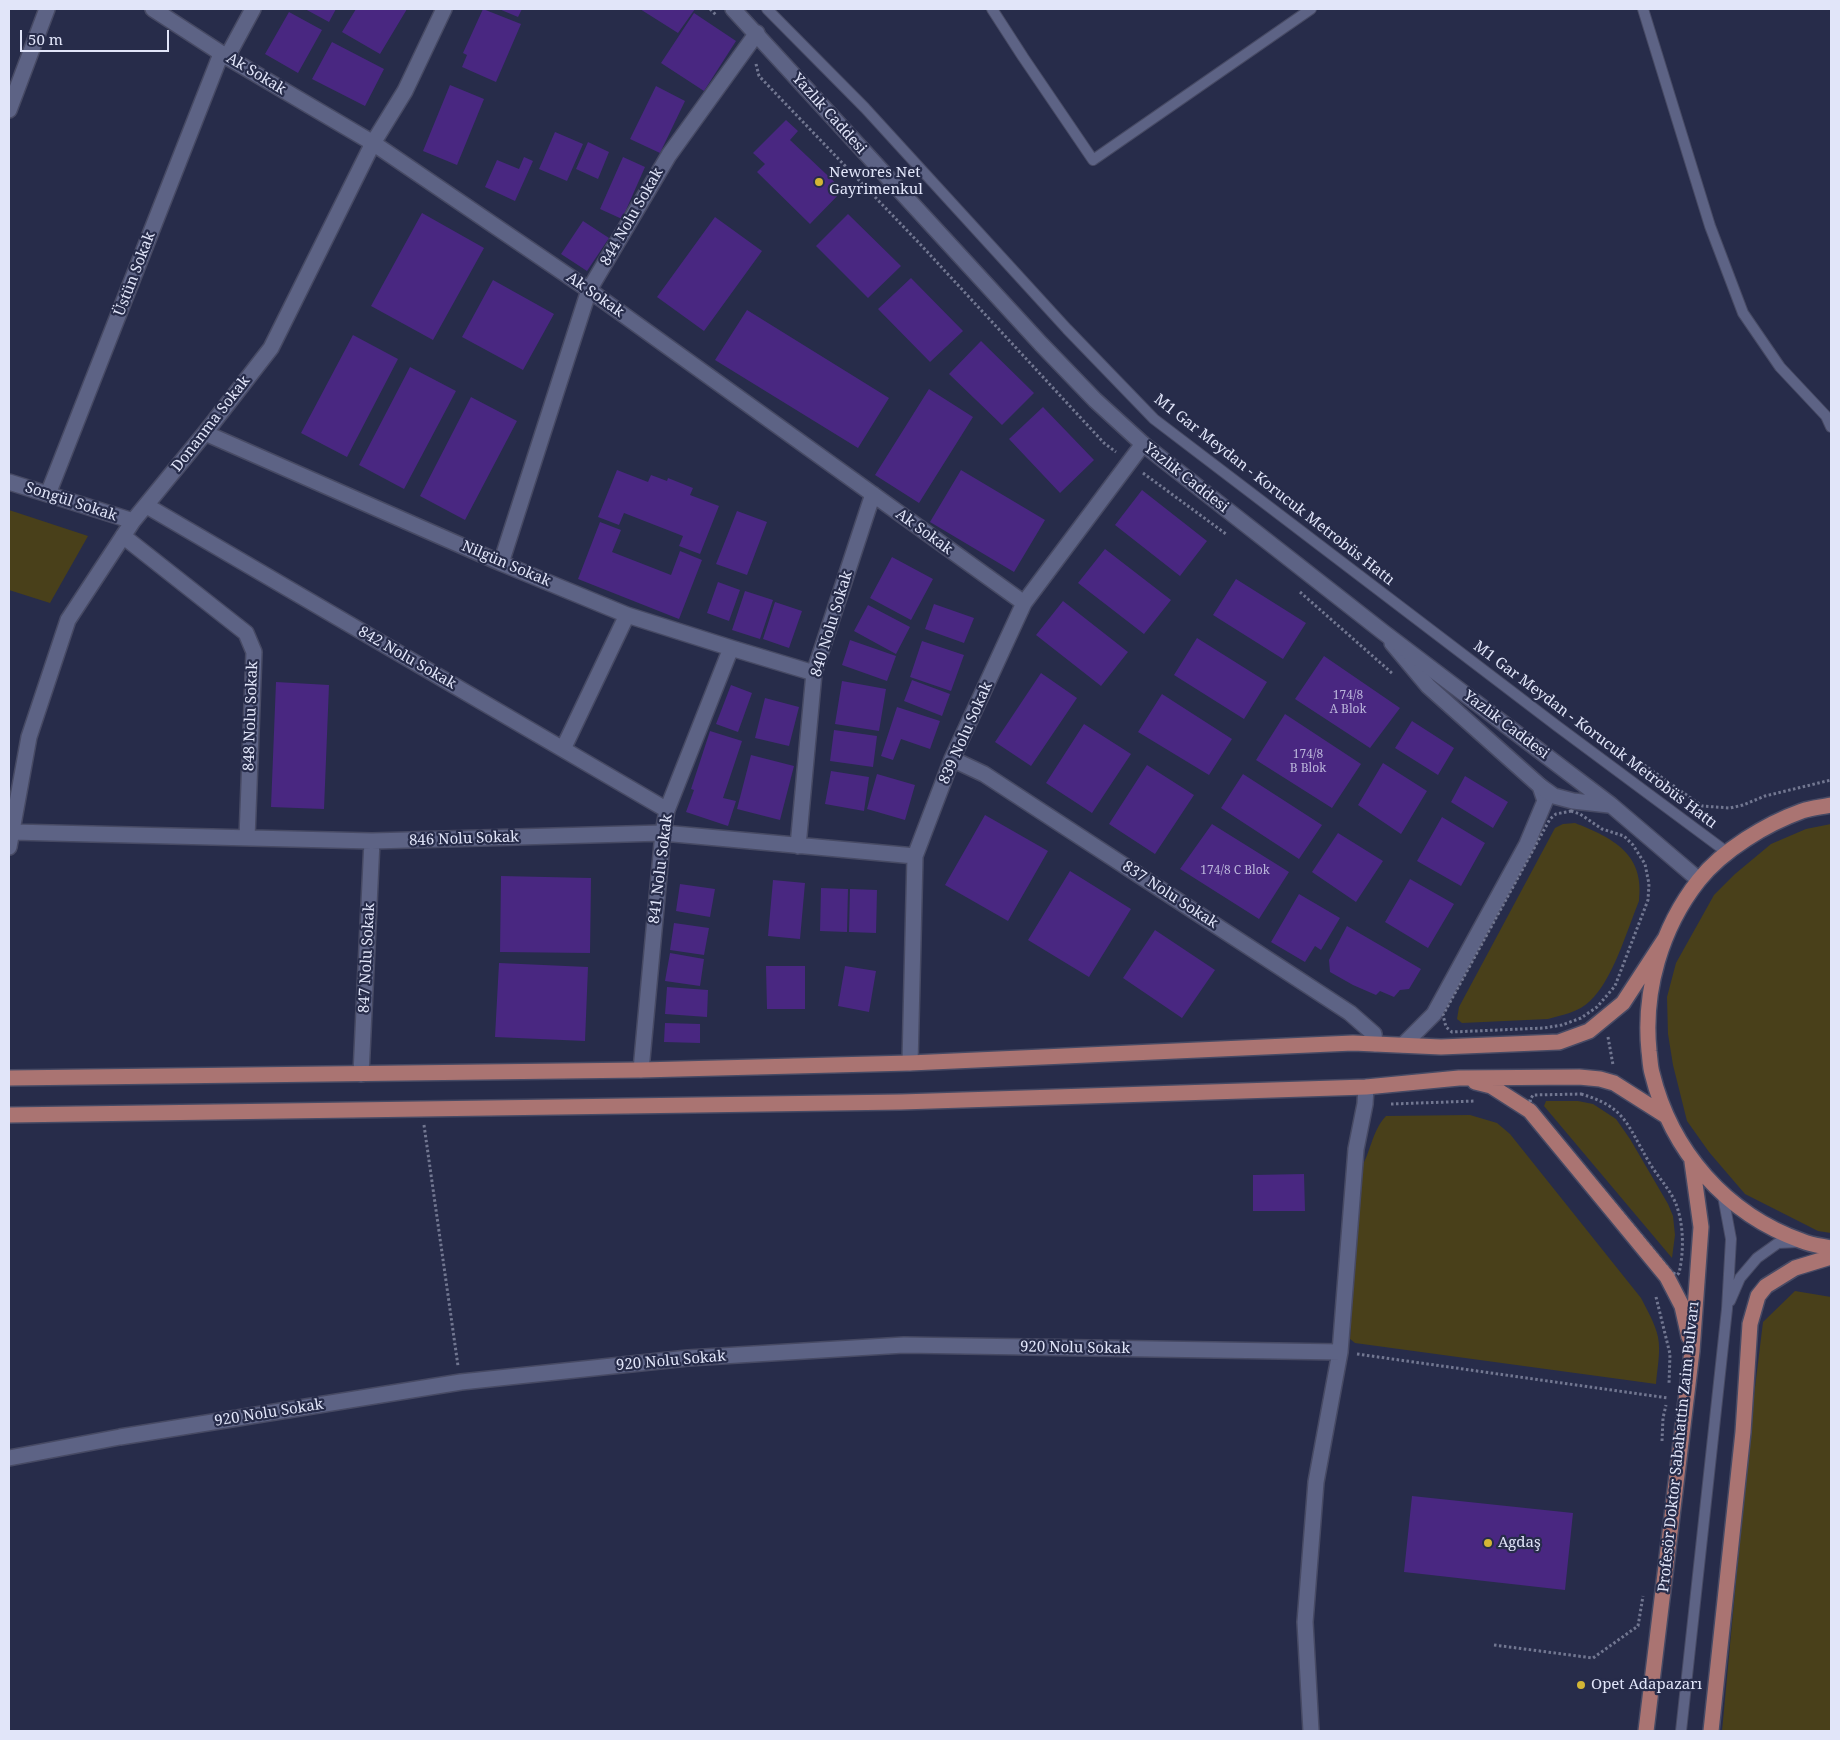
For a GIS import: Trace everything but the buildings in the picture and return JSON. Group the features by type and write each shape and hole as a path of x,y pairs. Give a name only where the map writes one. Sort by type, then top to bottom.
{"main road":[{"path":"9,1078 641,1070 910,1063 1353,1043 1441,1047 1560,1042 1589,1031 1623,1003 1666,937 1683,903 1700,880 1728,852 1759,831 1802,811 1831,805"},
{"path":"1666,937 1652,981 1647,1026 1652,1072 1666,1116 1692,1162 1723,1196 1760,1223 1802,1242 1831,1248"},
{"path":"9,1116 901,1102 1366,1088 1459,1078 1578,1076 1614,1083 1666,1116"},
{"path":"1459,1078 1491,1086 1530,1111 1667,1276 1682,1306 1692,1351"},
{"name":"Profesör Doktor Sabahattin Zaim Bulvarı","path":"1646,1731 1692,1351 1701,1227 1692,1162"},
{"path":"1711,1731 1743,1432 1750,1324 1758,1296 1766,1286 1795,1268 1831,1257"}],"street":[{"path":"9,110 47,9"},
{"name":"Ak Sokak","path":"153,9 224,56 373,144 589,290 1024,603"},
{"name":"Üstün Sokak","path":"48,494 224,56 254,9"},
{"name":"Donanma Sokak","path":"9,847 11,827 29,737 68,620 133,521 205,433 270,348 373,144 405,90 444,9"},
{"name":"Yazlık Caddesi","path":"733,9 1041,344 1095,400 1143,444 1383,632 1611,805 1700,880"},
{"name":"844 Nolu Sokak","path":"501,563 589,290 668,155 757,33"},
{"name":"Nilgün Sokak","path":"205,433 501,563 627,615 814,673"},
{"name":"839 Nolu Sokak","path":"910,1063 915,856 952,760 1024,603 1143,444"},
{"name":"Songül Sokak","path":"9,482 133,521"},
{"name":"840 Nolu Sokak","path":"798,846 814,673 873,494"},
{"name":"842 Nolu Sokak","path":"147,506 667,810"},
{"name":"848 Nolu Sokak","path":"124,536 246,633 254,652 246,838"},
{"path":"563,749 627,615"},
{"path":"1383,632 1428,686 1540,786 1554,796 1573,801 1611,805"},
{"name":"841 Nolu Sokak","path":"641,1070 663,833 667,810 731,648"},
{"name":"837 Nolu Sokak","path":"952,760 984,774 1350,1013 1374,1034 1375,1044"},
{"path":"1403,1045 1434,1014 1527,844 1545,800 1540,786"},
{"name":"846 Nolu Sokak","path":"11,827 246,838 372,841 663,833 915,856"},
{"name":"847 Nolu Sokak","path":"362,1074 372,841"},
{"path":"1311,1731 1305,1622 1316,1482 1340,1352 1356,1149 1365,1104 1366,1088"},
{"name":"920 Nolu Sokak","path":"9,1458 120,1437 461,1382 688,1358 904,1345 1340,1352"}],"lane":[{"name":"M1 Gar Meydan - Korucuk Metrobüs Hattı","path":"767,9 865,108 1066,329 1154,419 1557,726 1728,852"},
{"path":"992,9 1093,160 1311,9"},
{"path":"1643,9 1710,226 1743,313 1780,367 1826,416 1831,427"},
{"path":"1681,1731 1727,1308 1731,1239 1723,1196"},
{"path":"1727,1308 1740,1278 1757,1258 1778,1243 1802,1242"}],"path":[{"path":"710,9 722,22"},
{"path":"747,48 754,55 759,76 920,244 1104,443 1230,536"},
{"path":"1299,590 1396,676"},
{"path":"1640,762 1702,806 1711,807 1730,808 1766,796 1831,780"},
{"path":"1570,811 1580,814 1602,828 1624,836 1633,844 1645,864 1649,884 1648,900 1621,974 1615,986 1597,1007 1581,1018 1562,1026 1544,1028 1456,1033 1449,1030 1444,1023 1443,1015 1482,943 1550,819 1556,814 1570,811"},
{"path":"1609,1038 1613,1069"},
{"path":"1581,1094 1596,1098 1610,1106 1624,1118 1656,1175 1676,1204 1681,1221 1681,1267 1680,1273 1677,1275 1670,1271 1532,1105 1530,1100 1534,1095 1581,1094"},
{"path":"1389,1104 1482,1102"},
{"path":"423,1109 461,1382"},
{"path":"1655,1292 1670,1354 1668,1398 1663,1418 1661,1447"},
{"path":"1340,1352 1668,1398"},
{"path":"1494,1645 1593,1658 1638,1626 1644,1587"}],"shaded area":[{"path":"9,510 88,536 50,603 9,590"},
{"path":"1575,823 1602,835 1624,850 1637,871 1640,885 1639,901 1619,954 1606,981 1586,1005 1548,1019 1462,1023 1457,1019 1459,1007 1555,828 1563,824"},
{"path":"1831,824 1831,1233 1818,1231 1745,1194 1709,1152 1687,1121 1673,1065 1668,1034 1667,997 1676,963 1714,895 1735,874 1771,844 1806,829"},
{"path":"1546,1101 1578,1101 1593,1104 1616,1119 1630,1139 1673,1216 1675,1235 1672,1258 1544,1106"},
{"path":"1470,1115 1497,1123 1510,1134 1641,1298 1658,1337 1659,1355 1656,1384 1355,1343 1350,1339 1359,1171 1377,1129 1386,1116"},
{"path":"1795,1291 1831,1297 1831,1731 1722,1731 1751,1420 1763,1322"}],"place":[{"name":"Newores Net Gayrimenkul","path":"819,182"},
{"name":"Agdaş","path":"1488,1543"},
{"name":"Opet Adapazarı","path":"1581,1685"}]}
